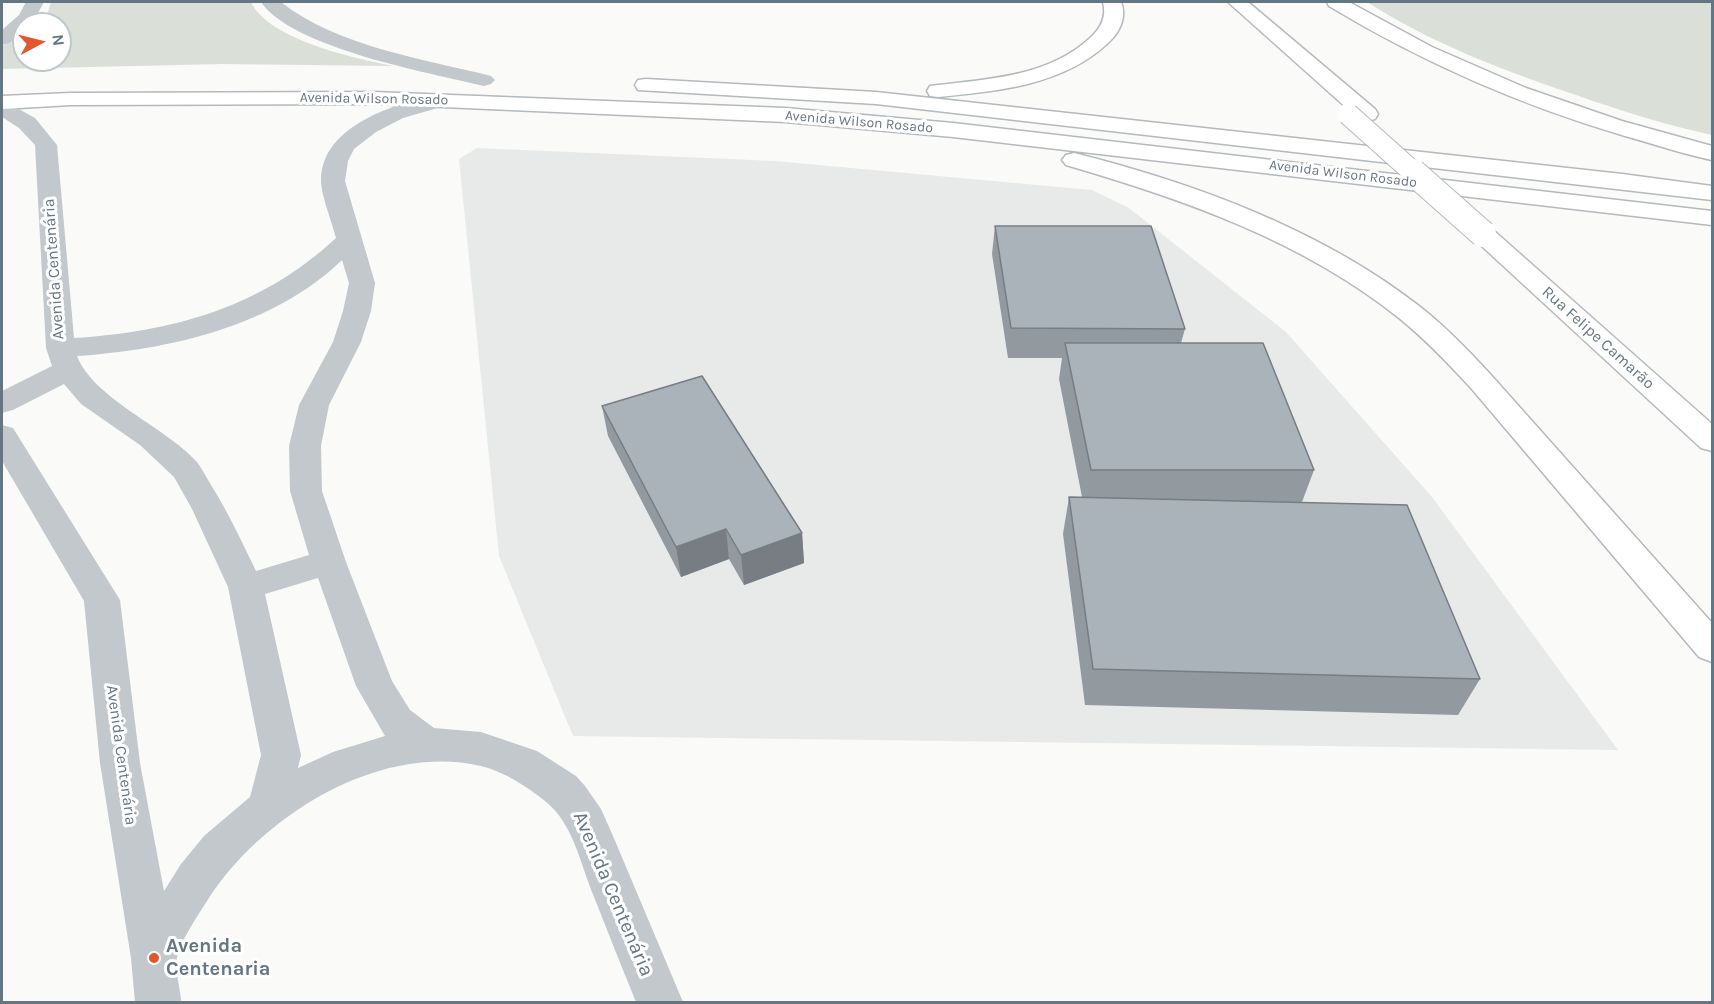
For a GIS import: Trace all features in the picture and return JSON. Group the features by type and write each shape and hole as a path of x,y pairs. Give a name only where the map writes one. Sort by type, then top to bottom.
{"main road":[{"path":"876,98 991,85 1064,65 1091,50 1112,27 1114,5 1112,2"},
{"path":"1221,2 1358,114"},
{"path":"1237,2 1492,234"},
{"path":"1336,2 1376,27 1489,81 1647,136 1713,153"},
{"name":"Avenida Wilson Rosado","path":"382,77 508,80"},
{"path":"36,80 105,78"},
{"name":"Avenida Wilson Rosado","path":"628,85 735,88 876,98 1713,193"},
{"name":"Avenida Wilson Rosado","path":"2,103 189,98 440,100 785,115 953,130 1713,218"},
{"path":"953,130 1131,176 1216,205 1324,257 1390,297 1436,334 1490,391 1713,647"},
{"name":"Rua Felipe Camarão","path":"1492,234 1713,412"},
{"name":"Rua Felipe Camarão","path":"1492,234 1713,441"}],"street":[{"path":"2,39 16,30 31,15 35,2"},
{"path":"270,2 277,9 320,33 395,58 484,80"},
{"path":"428,746 396,722 375,686 329,562 306,490 304,446 314,405 347,342 357,311 362,283 333,182 336,161 345,145 368,127 395,113 440,100"},
{"name":"Avenida Centenária","path":"2,110 18,115 34,128 46,145 64,359"},
{"path":"2,403 64,359 105,347 175,333 273,298 332,259 349,240"},
{"path":"64,359 92,397 151,438 186,471 209,509 246,586 281,755 268,806"},
{"name":"Avenida Centenária","path":"4,446 102,600 120,763 154,958 158,1002"},
{"path":"246,586 329,562"},
{"name":"Avenida Centenária","path":"154,958 173,914 200,874 232,837 268,806 306,782 348,762 388,750 428,746 466,746 501,754 533,769 561,789 583,815 659,1002"}],"shaded area":[{"path":"51,2 251,2 275,27 294,37 336,52 393,66 222,64 72,67 72,12 48,12"},
{"path":"1367,2 1712,2 1712,135 1627,112 1495,66 1442,43"},
{"path":"12,41 12,69 2,69 2,46"},
{"path":"477,148 775,161 1092,190 1129,208 1286,332 1432,497 1618,750 573,736 499,556 459,159"}],"building":[{"path":"995,226 1151,226 1185,329 1011,328"},
{"path":"1065,343 1263,343 1314,470 1091,470"},
{"path":"702,376 802,533 741,555 726,529 676,547 602,406"},
{"path":"1069,497 1407,505 1480,679 1093,669"}],"place":[{"name":"Avenida Centenaria","path":"154,958"}]}
